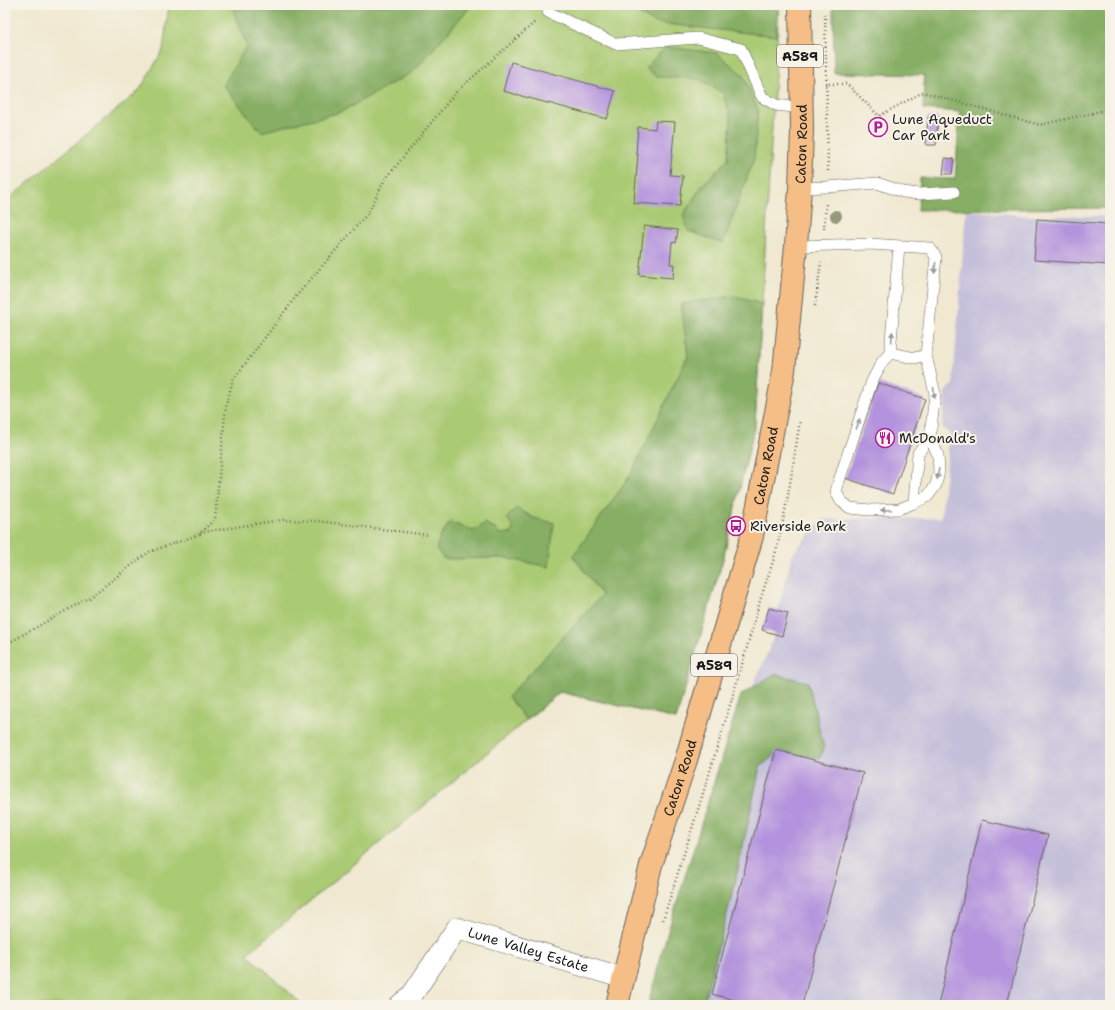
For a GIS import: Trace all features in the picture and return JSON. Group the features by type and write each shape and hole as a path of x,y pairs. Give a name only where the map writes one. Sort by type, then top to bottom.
{"main road":[{"name":"Caton Road","path":"617,1005 651,864 686,760 756,524 784,371 800,188 802,108 800,5"}],"street":[{"name":"Lune Valley Estate","path":"400,1005 412,995 457,928 623,978"}],"lane":[{"path":"548,12 616,44 698,38 741,49 762,97 776,105 802,108"},
{"path":"800,188 877,183 903,192 919,194 954,192"},
{"path":"796,246 871,244 930,248 936,257 926,355 935,394 930,437 918,453 914,503"},
{"path":"899,246 890,353 882,362 872,381 839,481 836,492 841,502 850,508 870,510 899,509 928,496 936,485 939,471 938,455 930,437"},
{"path":"890,353 915,358 926,355"}],"path":[{"path":"198,535 215,519 226,405 233,380 298,294 368,213 384,181 456,92 548,12"},
{"path":"824,12 828,168"},
{"path":"801,83 847,84 879,116 923,92 1040,125 1110,108"},
{"path":"824,229 826,200"},
{"path":"661,926 725,724 762,594 774,561 784,513"},
{"path":"5,645 90,597 149,552 209,531 282,520 318,522 428,535"}],"shaded area":[{"path":"966,210 1029,216 1110,216 1110,1005 652,1005 654,990 755,681 772,642 778,610 793,553 823,519 941,518 950,433 942,428 945,392 953,384"}],"green space":[{"path":"169,5 779,5 755,424 723,559 676,719 560,692 247,954 303,1005 5,1005 5,202 139,91 163,50"},
{"path":"231,5 472,5 414,71 341,112 261,132 223,85 247,46"},
{"path":"624,5 779,5 776,36 655,23"},
{"path":"833,5 1110,5 1110,208 918,210 920,178 955,179 960,112 923,109 924,75 834,73"},
{"path":"666,47 717,53 743,75 758,110 754,159 723,243 688,231 683,215 703,184 728,160 731,119 723,93 699,79 657,77 645,68"},
{"path":"733,296 762,304 755,424 723,559 676,719 560,692 526,720 508,697 602,595 573,556 630,476 688,356 681,304"},
{"path":"516,508 534,518 554,523 549,567 506,558 444,559 436,549 440,537 450,522 473,531 485,523 500,534 512,533 513,527 507,518"},
{"path":"774,674 808,682 824,748 820,758 779,751 760,767 734,887 703,1005 648,1005 665,941 741,695"}],"building":[{"path":"511,62 615,91 607,119 503,91"},
{"path":"928,117 938,117 936,145 926,145"},
{"path":"656,121 675,122 670,175 683,176 680,206 634,203 638,154 636,154 638,127 655,129"},
{"path":"945,158 954,159 952,174 943,174"},
{"path":"1037,219 1110,224 1110,265 1034,260"},
{"path":"644,226 678,230 676,243 672,242 670,264 674,264 673,278 639,275"},
{"name":"McDonald's","path":"878,383 925,399 893,494 845,478"},
{"path":"769,608 788,613 782,636 762,630"},
{"path":"776,750 863,773 802,1005 753,1005 712,994"},
{"path":"982,820 1048,835 1007,1005 938,1005"}],"place":[{"name":"Lune Aqueduct Car Park","path":"878,127"},
{"name":"McDonald's","path":"885,438"},
{"name":"Riverside Park","path":"736,526"}]}
